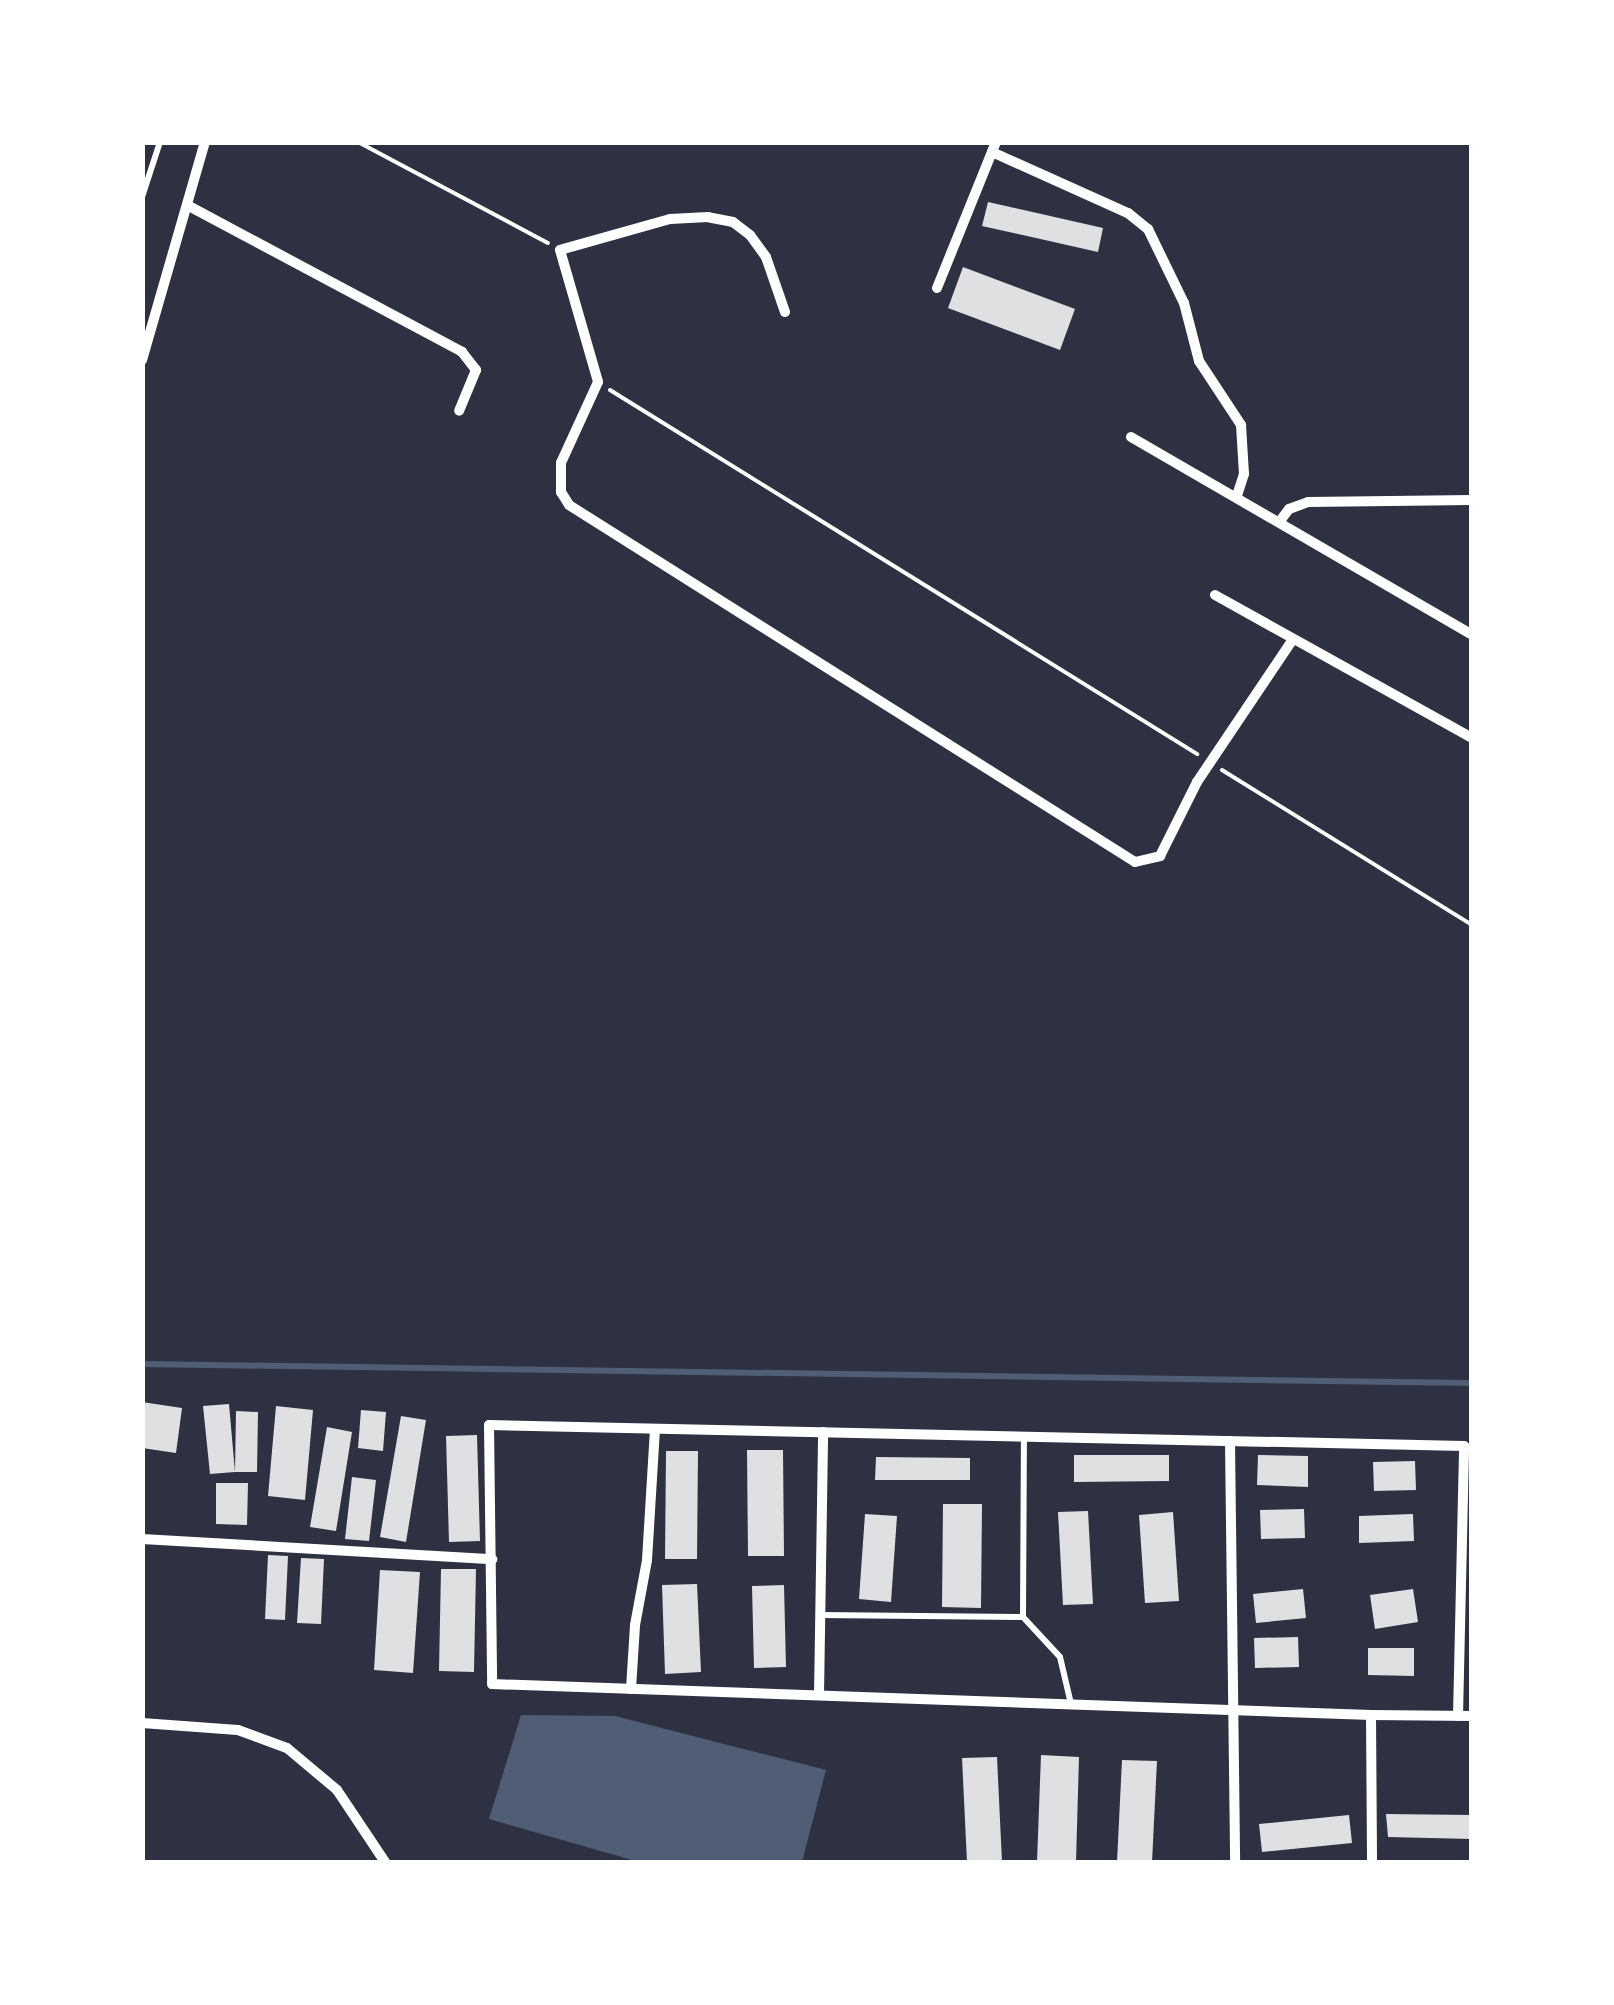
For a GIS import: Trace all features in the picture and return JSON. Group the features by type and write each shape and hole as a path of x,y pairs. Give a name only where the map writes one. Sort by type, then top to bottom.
{"street":[{"path":"142,360 205,142"},
{"path":"938,288 994,147 1128,213 1148,229 1184,303 1199,361 1241,424 1244,474 1236,496"},
{"path":"187,205 462,352 476,370 459,411"},
{"path":"785,312 766,257 750,235 733,222 708,216 670,219 560,250 598,382 561,463 561,492 569,505 1135,862 1148,862 1160,856 1210,762 1292,639"},
{"path":"1130,437 1472,636"},
{"path":"1280,521 1289,509 1308,502 1472,500"},
{"path":"1214,595 1472,738"},
{"path":"1458,1716 1464,1446 489,1425 492,1684 1234,1710 1371,1714 1458,1716 1472,1716"},
{"path":"631,1688 635,1625 647,1560 656,1429"},
{"path":"819,1695 822,1432"},
{"path":"1230,1441 1235,1862"},
{"path":"142,1538 492,1560"},
{"path":"1371,1714 1372,1862"},
{"path":"142,1723 238,1730 287,1748 337,1790 385,1862"}],"lane":[{"path":"142,197 160,142"},
{"path":"1024,1437 1023,1617 1060,1657 1071,1704"},
{"path":"821,1615 1023,1617"}],"path":[{"path":"358,142 560,250"},
{"path":"598,382 1472,925"}],"water":[{"path":"521,1715 615,1716 826,1770 802,1862 639,1862 489,1819"}],"building":[{"path":"988,202 1103,228 1098,252 982,226"},
{"path":"963,267 1075,309 1060,350 948,308"},
{"path":"142,1402 182,1408 176,1453 142,1448"},
{"path":"229,1404 235,1472 210,1474 203,1406"},
{"path":"276,1406 313,1410 305,1500 268,1496"},
{"path":"361,1410 386,1412 383,1451 358,1448"},
{"path":"236,1411 258,1412 257,1472 235,1472"},
{"path":"401,1416 426,1420 406,1542 380,1537"},
{"path":"327,1427 352,1432 336,1531 310,1527"},
{"path":"477,1435 480,1541 449,1542 446,1436"},
{"path":"747,1450 783,1450 784,1556 748,1556"},
{"path":"666,1451 698,1451 697,1559 665,1559"},
{"path":"1074,1455 1169,1455 1169,1481 1074,1482"},
{"path":"1258,1455 1308,1456 1308,1487 1257,1485"},
{"path":"876,1457 970,1458 970,1480 875,1480"},
{"path":"1415,1461 1416,1490 1374,1491 1373,1462"},
{"path":"352,1477 376,1480 369,1541 345,1539"},
{"path":"216,1483 248,1483 247,1525 216,1524"},
{"path":"943,1504 982,1504 981,1608 942,1607"},
{"path":"1304,1509 1305,1538 1261,1539 1260,1510"},
{"path":"1088,1511 1093,1604 1063,1605 1058,1512"},
{"path":"1173,1512 1179,1601 1145,1603 1139,1515"},
{"path":"865,1514 897,1516 891,1602 859,1599"},
{"path":"1413,1514 1414,1541 1359,1543 1359,1516"},
{"path":"268,1555 288,1556 285,1620 265,1619"},
{"path":"301,1558 324,1559 321,1624 297,1623"},
{"path":"441,1569 476,1569 474,1672 439,1671"},
{"path":"380,1570 420,1572 413,1673 374,1670"},
{"path":"697,1584 701,1672 665,1674 662,1585"},
{"path":"784,1585 786,1667 754,1668 752,1586"},
{"path":"1303,1589 1306,1618 1256,1623 1253,1594"},
{"path":"1413,1589 1418,1622 1375,1629 1370,1595"},
{"path":"1298,1637 1299,1667 1255,1668 1254,1638"},
{"path":"1368,1648 1414,1648 1414,1676 1368,1675"},
{"path":"1041,1755 1079,1757 1076,1862 1037,1862"},
{"path":"997,1757 1002,1862 967,1862 962,1758"},
{"path":"1122,1760 1157,1761 1152,1862 1117,1862"},
{"path":"1386,1814 1472,1815 1472,1839 1388,1837"},
{"path":"1349,1815 1352,1843 1262,1852 1259,1824"}],"waterway":[{"path":"142,1364 1472,1383"}]}
